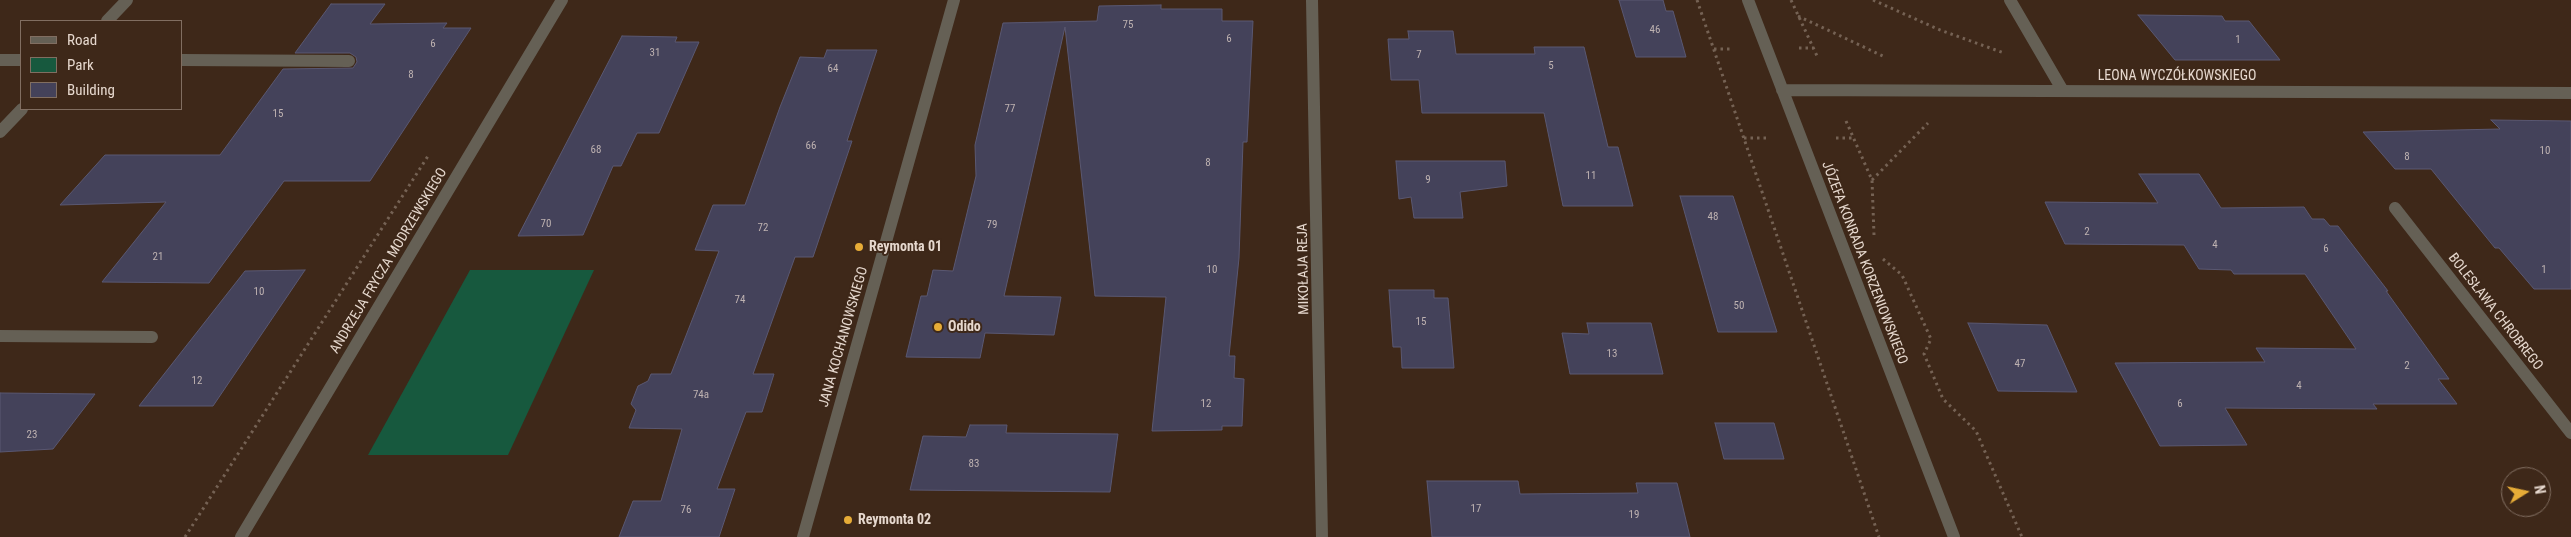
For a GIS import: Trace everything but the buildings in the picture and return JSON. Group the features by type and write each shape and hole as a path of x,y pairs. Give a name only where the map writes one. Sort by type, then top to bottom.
{"street":[{"path":"108,20 127,0"},
{"name":"ANDRZEJA FRYCZA MODRZEWSKIEGO","path":"241,537 562,0"},
{"name":"JANA KOCHANOWSKIEGO","path":"803,537 954,0"},
{"name":"MIKOŁAJA REJA","path":"1312,0 1322,537"},
{"name":"JÓZEFA KONRADA KORZENIOWSKIEGO","path":"1748,0 1954,537"},
{"path":"2010,0 2063,91"},
{"path":"0,60 20,60"},
{"path":"182,60 348,61"},
{"name":"LEONA WYCZÓŁKOWSKIEGO","path":"1782,90 2571,93"},
{"path":"0,132 21,110"},
{"name":"BOLESŁAWA CHROBREGO","path":"2395,208 2571,433"},
{"path":"0,336 152,338"}],"path":[{"path":"1697,0 1879,537"},
{"path":"1791,0 1872,180 1874,237"},
{"path":"1872,0 1940,30 2053,72"},
{"path":"1798,16 1888,58"},
{"path":"1872,180 1959,92"},
{"path":"185,537 432,151"},
{"path":"1880,252 1884,260 1902,275 1930,339 1924,354 1943,400 1976,431 2022,537"}],"green space":[{"path":"470,270 594,270 508,455 368,455"}],"place":[{"name":"Reymonta 01","path":"859,247"},
{"name":"Odido","path":"938,327"},
{"name":"Reymonta 02","path":"848,520"}]}
